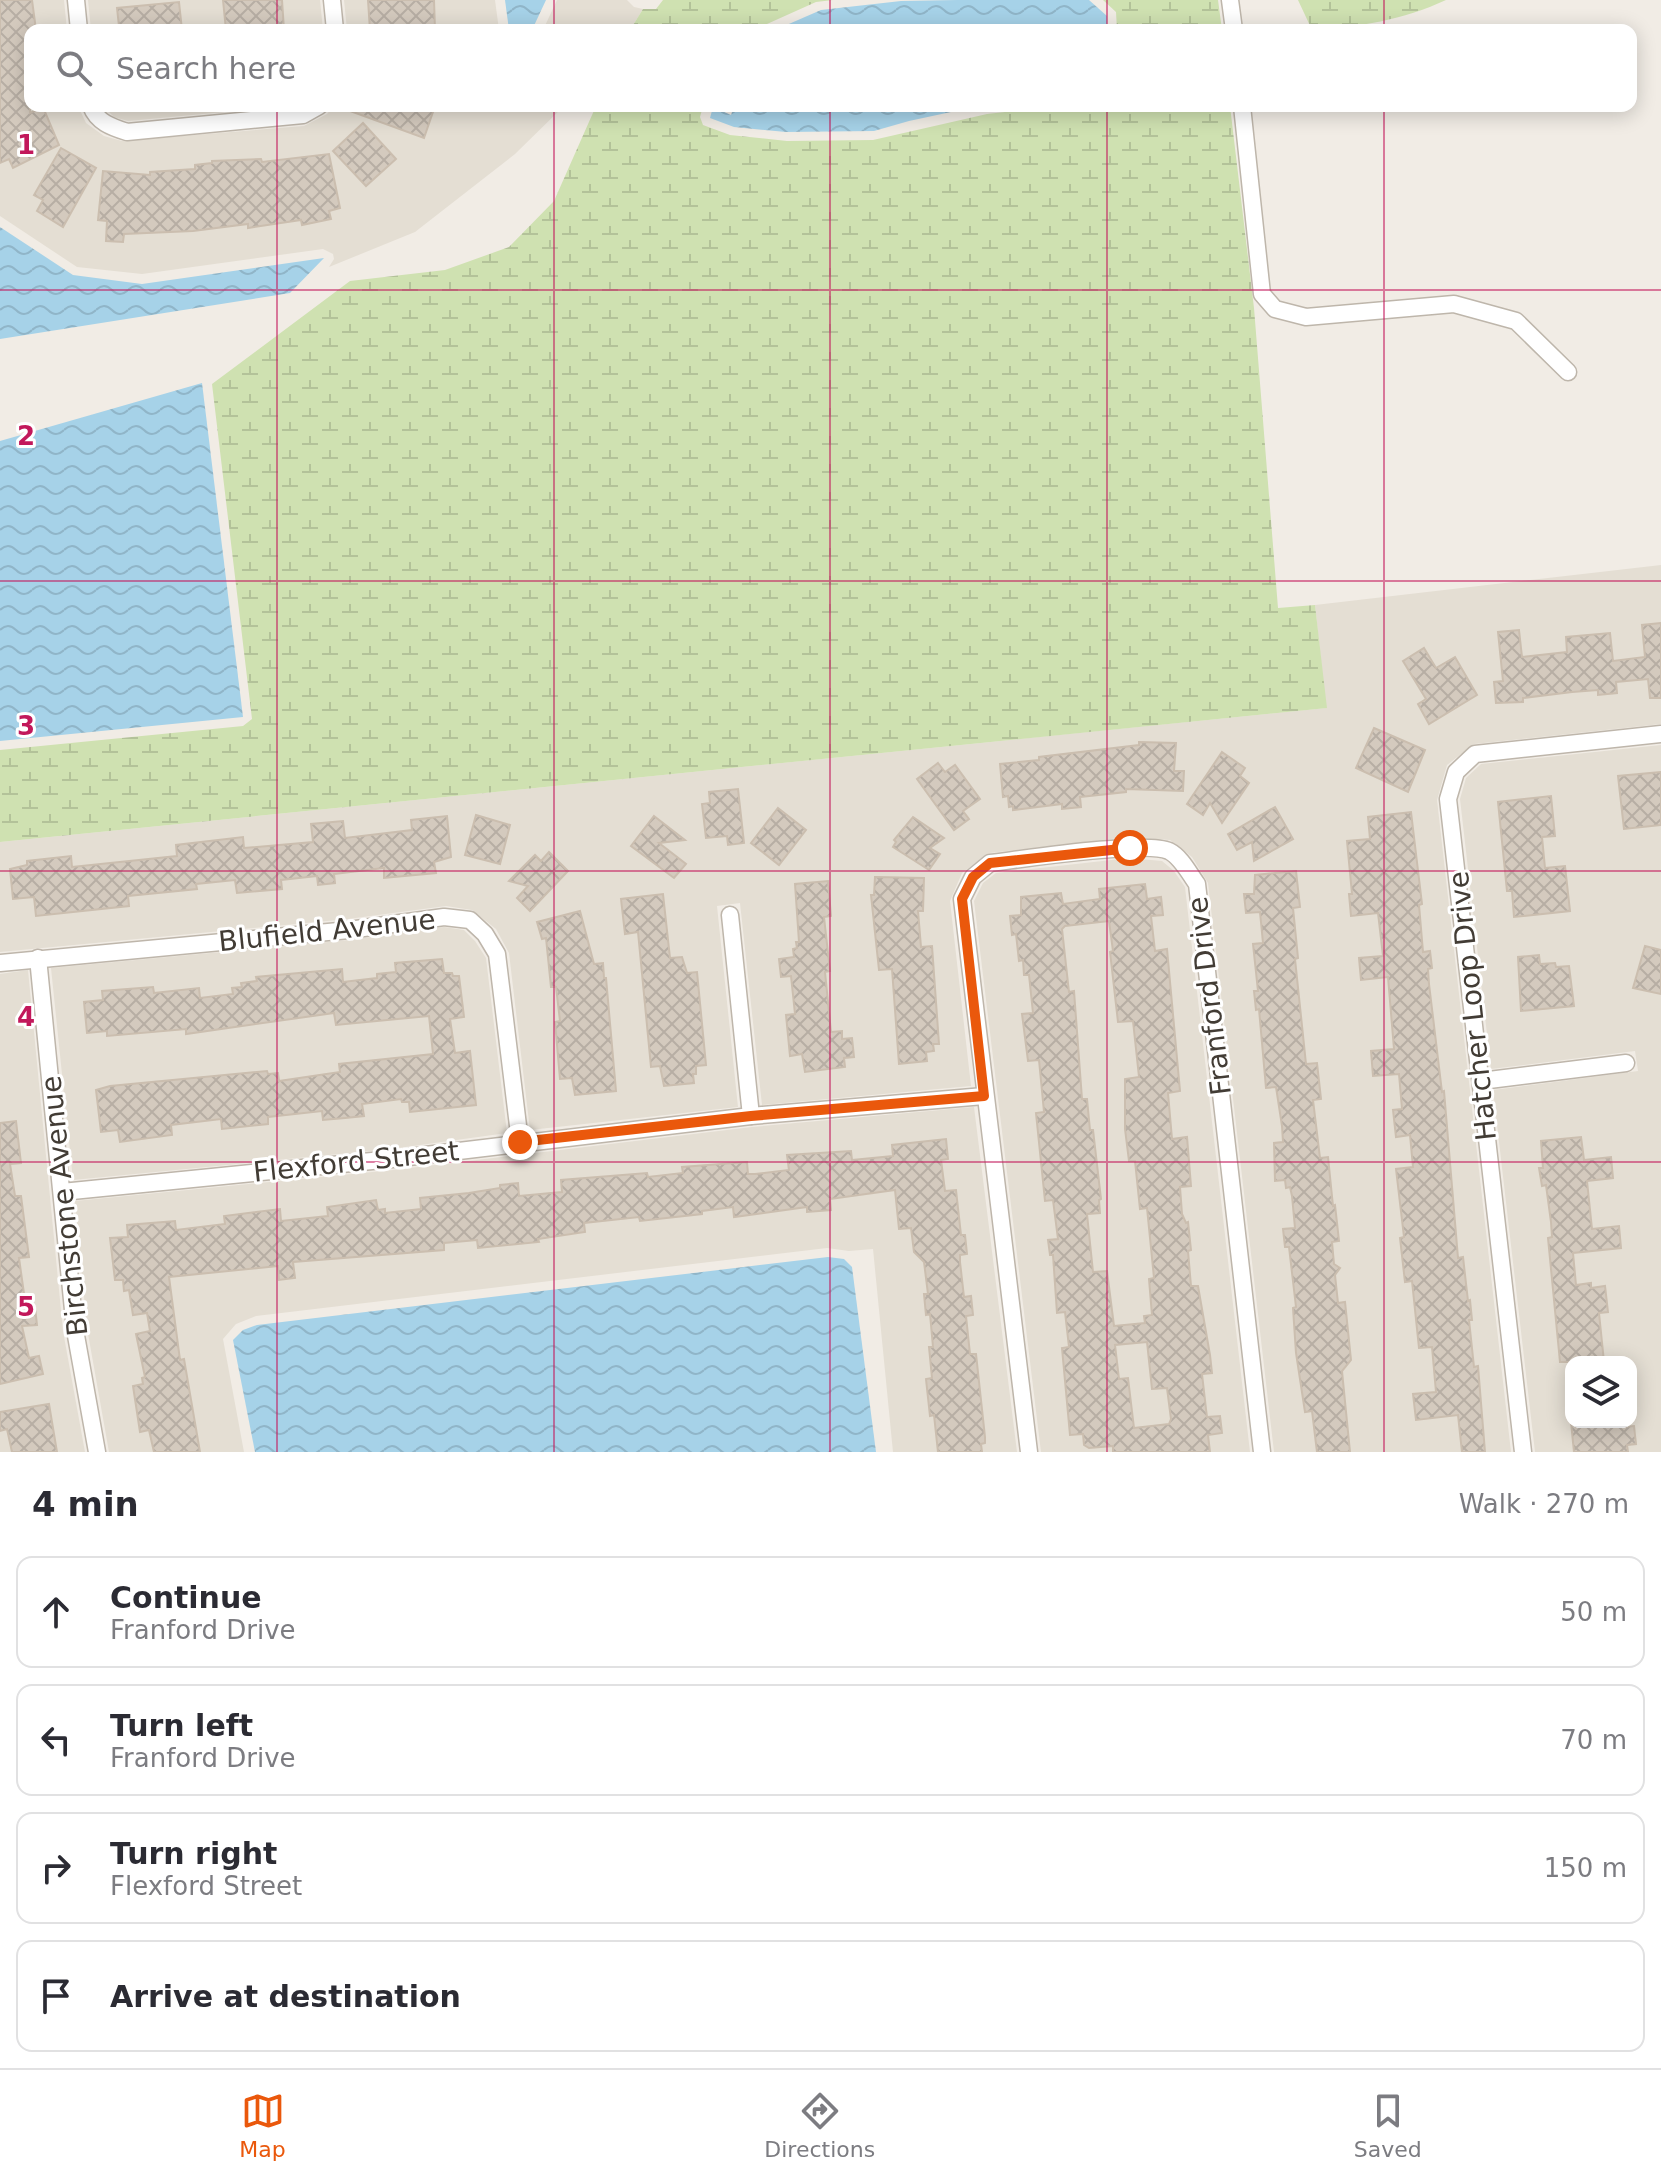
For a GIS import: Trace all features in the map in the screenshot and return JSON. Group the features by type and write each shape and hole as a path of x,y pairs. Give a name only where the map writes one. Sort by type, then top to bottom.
{"street":[{"path":"76,0 78,24"},
{"path":"332,0 334,24"},
{"path":"1230,0 1233,24"},
{"path":"93,112 108,126 127,132 308,112"},
{"path":"1243,112 1262,294 1275,309 1306,317 1454,304 1516,321 1568,372"},
{"name":"Hatcher Loop Drive","path":"1523,1452 1448,799 1456,772 1475,754 1661,734"},
{"name":"Franford Drive","path":"1029,1452 962,899 973,877 990,863 1130,848 1168,851 1184,865 1197,884 1262,1452"},
{"path":"730,915 751,1116"},
{"name":"Blufield Avenue","path":"0,963 349,930 444,917 470,920 485,934 497,954 520,1142"},
{"name":"Birchstone Avenue","path":"38,958 75,1330 97,1452"},
{"path":"1481,1081 1626,1063"},
{"name":"Flexford Street","path":"62,1192 392,1159 751,1116 984,1096"}],"shaded area":[{"path":"0,0 64,0 66,24 24,24 24,112 81,112 86,123 104,136 122,141 304,126 329,112 558,112 515,154 415,232 329,267 334,259 333,254 323,249 142,274 77,267 0,216"},
{"path":"88,0 320,0 322,24 90,24"},
{"path":"344,0 495,0 498,24 346,24"},
{"path":"557,0 627,0 634,7 643,9 634,24 546,24"},
{"path":"109,112 224,112 128,121"},
{"path":"1661,565 1661,724 1474,744 1447,765 1437,800 1511,1452 1274,1452 1208,883 1192,857 1170,840 1128,837 989,853 962,873 950,901 971,1086 762,1105 740,903 717,906 738,1107 530,1130 509,953 496,929 472,910 446,906 348,919 0,952 0,842 1326,708 1315,605"},
{"path":"1661,745 1661,1452 1535,1452 1493,1090 1638,1071 1635,1051 1491,1069 1460,799 1466,778 1481,764"},
{"path":"1129,858 1162,861 1185,887 1250,1452 1041,1452 974,901 983,883 996,873"},
{"path":"444,927 464,930 486,958 507,1133 391,1149 73,1180 51,968 349,940"},
{"path":"28,970 63,1331 85,1452 0,1452 0,974"},
{"path":"974,1107 1017,1452 893,1452 873,1249 849,1251 827,1248 256,1316 236,1324 223,1339 244,1452 109,1452 87,1328 75,1201 393,1170 752,1127"}],"green space":[{"path":"663,0 833,0 816,2 767,24 634,24 643,9 656,9"},
{"path":"1103,0 1218,0 1221,24 1117,24 1116,12"},
{"path":"1298,0 1446,0 1414,13 1364,24 1309,24"},
{"path":"593,112 701,112 703,125 730,135 787,141 873,140 1004,112 1231,112 1254,308 1278,608 1315,605 1327,708 0,842 0,750 243,726 252,719 212,384 350,281 445,270 509,247 554,201"}],"water":[{"path":"505,0 546,0 535,24 508,24"},
{"path":"1089,0 1107,16 1107,24 789,24 821,10 901,1"},
{"path":"712,112 731,115 732,112 951,112 874,131 786,132 734,127 710,118"},
{"path":"0,227 73,275 142,284 324,258 290,293 0,339"},
{"path":"202,383 243,717 0,741 0,441"},
{"path":"828,1257 844,1259 852,1267 876,1452 255,1452 233,1340 243,1330 257,1325"}],"building":[{"path":"0,0 32,0 35,24 24,24 24,112 45,112 59,145 13,168 9,159 0,163"},
{"path":"223,0 282,0 284,24 225,24"},
{"path":"368,0 434,0 435,24 370,24"},
{"path":"179,2 181,24 119,24 117,8"},
{"path":"353,112 433,112 424,138"},
{"path":"363,123 396,159 366,186 333,151"},
{"path":"61,148 96,168 63,227 37,211 43,200 34,195"},
{"path":"329,154 340,208 329,211 331,219 302,225 301,220 248,228 248,224 193,231 124,234 123,242 106,241 107,221 98,220 103,171 150,175 150,172 195,169 195,165 212,161 261,159 262,162"},
{"path":"1661,623 1661,698 1650,698 1648,679 1616,682 1617,693 1598,695 1598,690 1572,692 1523,698 1523,702 1496,703 1494,682 1503,681 1498,632 1519,630 1522,657 1567,652 1566,637 1610,633 1613,661 1645,657 1642,625"},
{"path":"1424,648 1436,668 1455,657 1477,695 1429,724 1418,704 1426,699 1403,661"},
{"path":"1374,728 1425,750 1408,792 1356,768"},
{"path":"1139,742 1176,743 1174,771 1184,771 1183,791 1126,789 1126,792 1080,797 1081,807 1062,809 1062,804 1013,810 1013,806 1009,807 1008,796 1003,797 1000,764 1139,745"},
{"path":"1222,752 1245,768 1240,776 1249,783 1222,823 1210,803 1203,815 1187,804"},
{"path":"938,763 945,772 955,765 980,799 963,811 969,819 954,830 917,779"},
{"path":"1661,772 1661,825 1624,829 1618,776"},
{"path":"738,789 744,843 728,845 727,836 706,838 702,804 710,803 709,792"},
{"path":"1551,796 1555,836 1542,837 1545,868 1565,866 1570,911 1514,917 1512,891 1507,891 1498,802"},
{"path":"1275,807 1293,839 1254,861 1252,842 1237,850 1228,834"},
{"path":"778,808 806,830 779,865 751,843"},
{"path":"1411,812 1422,904 1419,905 1423,952 1430,951 1432,968 1428,969 1429,984 1444,1091 1458,1258 1463,1257 1470,1300 1472,1320 1469,1320 1474,1367 1478,1366 1485,1452 1462,1452 1458,1415 1416,1420 1413,1394 1436,1392 1432,1347 1419,1348 1412,1281 1405,1282 1400,1238 1404,1237 1396,1169 1413,1167 1410,1135 1396,1137 1393,1110 1402,1109 1399,1074 1373,1076 1371,1051 1394,1049 1388,977 1361,980 1359,958 1383,956 1378,913 1351,916 1347,841 1370,839 1368,817"},
{"path":"476,815 510,825 500,864 465,855"},
{"path":"447,816 451,857 434,862 436,873 384,878 384,868 334,874 335,883 318,885 317,876 281,880 282,889 237,893 235,880 196,884 197,889 128,896 129,906 36,916 34,897 13,899 10,869 27,865 27,861 71,856 72,867 177,856 176,845 243,837 244,848 313,842 311,824 343,821 345,838 412,830 411,820"},
{"path":"654,816 685,840 659,843 686,864 674,878 631,846"},
{"path":"913,817 944,838 930,848 940,854 929,870 893,847 894,840"},
{"path":"549,852 568,871 530,911 517,898 528,886 509,881 535,855 541,861"},
{"path":"1296,871 1300,907 1293,908 1298,958 1295,959 1306,1064 1317,1063 1321,1099 1313,1100 1320,1158 1328,1157 1339,1241 1332,1242 1334,1264 1340,1268 1335,1275 1338,1303 1345,1302 1351,1360 1342,1371 1350,1452 1317,1452 1312,1411 1305,1412 1296,1353 1293,1308 1296,1307 1289,1247 1285,1247 1283,1229 1295,1228 1292,1196 1285,1180 1275,1181 1274,1143 1283,1142 1282,1126 1276,1087 1266,1088 1259,1009 1256,1010 1254,991 1258,991 1253,944 1263,943 1260,912 1246,913 1244,894 1254,894 1255,875"},
{"path":"875,877 924,878 923,911 918,911 921,947 932,946 939,1044 933,1044 934,1051 926,1052 927,1061 899,1064 892,969 879,970 871,895 874,895"},
{"path":"828,881 831,916 824,917 830,971 825,972 831,1032 842,1031 842,1039 852,1038 854,1057 844,1058 845,1067 805,1072 802,1054 790,1056 786,1015 795,1014 791,976 781,977 779,959 794,957 793,949 799,942 795,884"},
{"path":"1145,884 1147,899 1161,897 1163,915 1151,916 1155,951 1167,949 1180,1091 1168,1093 1172,1139 1187,1137 1191,1186 1180,1187 1182,1214 1188,1222 1191,1286 1198,1286 1210,1355 1212,1373 1202,1374 1207,1417 1220,1416 1222,1433 1208,1435 1210,1452 1113,1452 1113,1446 1089,1448 1084,1445 1083,1434 1070,1435 1062,1348 1069,1347 1065,1312 1057,1313 1053,1255 1050,1255 1048,1240 1058,1239 1053,1200 1045,1201 1036,1113 1044,1112 1039,1060 1028,1061 1022,1014 1033,1013 1029,975 1024,975 1023,960 1019,961 1010,916 1021,915 1021,897 1061,893 1063,904 1100,899 1099,889","holes":["1109,921 1118,1022 1133,1021 1139,1077 1125,1079 1125,1129 1129,1161 1135,1161 1140,1209 1147,1208 1154,1278 1149,1279 1152,1315 1144,1316 1145,1323 1114,1326 1107,1271 1093,1272 1087,1214 1100,1213 1101,1199 1093,1130 1090,1130 1087,1099 1082,1099 1074,991 1069,992 1062,929 1065,926","1147,1342 1152,1389 1167,1388 1171,1419 1169,1424 1134,1428 1128,1378 1119,1379 1115,1345"]},
{"path":"663,894 670,958 682,957 687,973 697,972 706,1065 696,1066 694,1083 664,1086 660,1066 651,1067 638,932 625,934 621,899"},
{"path":"580,911 594,964 603,963 606,978 616,1091 575,1095 572,1078 560,1079 555,1022 560,1021 556,987 551,987 546,938 542,939 537,922"},
{"path":"1645,946 1661,950 1661,994 1633,988"},
{"path":"1539,955 1540,964 1569,966 1574,1006 1521,1011 1518,957"},
{"path":"442,959 444,973 459,976 464,1017 450,1019 455,1053 470,1051 476,1105 410,1112 409,1102 402,1102 401,1099 362,1104 364,1116 323,1120 322,1111 268,1117 268,1124 222,1129 221,1119 171,1125 172,1135 120,1142 118,1130 101,1132 96,1090 110,1086 267,1071 268,1074 278,1073 279,1081 340,1072 339,1064 433,1054 429,1016 336,1025 334,1013 186,1034 186,1029 107,1036 107,1031 87,1033 84,1002 103,1000 102,991 153,987 154,993 199,988 200,998 233,994 232,988 257,981 256,977 342,969 343,982 396,972 395,963"},
{"path":"16,1121 21,1163 10,1164 15,1196 21,1196 29,1257 19,1258 26,1308 35,1307 37,1325 22,1326 29,1358 39,1356 43,1374 0,1384 0,1123"},
{"path":"1581,1137 1584,1160 1611,1157 1613,1178 1587,1181 1592,1229 1619,1226 1621,1248 1573,1253 1576,1285 1591,1283 1591,1288 1605,1286 1608,1312 1599,1313 1603,1356 1565,1356 1565,1362 1560,1362 1548,1238 1552,1237 1551,1222 1546,1185 1542,1186 1539,1168 1543,1168 1541,1141"},
{"path":"946,1139 948,1159 941,1160 945,1191 956,1190 961,1235 965,1235 967,1254 960,1255 960,1262 964,1297 971,1296 973,1315 966,1316 970,1354 976,1354 985,1437 985,1443 981,1444 982,1452 938,1452 926,1379 932,1378 929,1347 933,1347 930,1314 926,1315 924,1294 928,1294 924,1262 914,1252 911,1228 899,1229 895,1190 830,1199 831,1210 807,1212 807,1207 734,1217 733,1207 640,1221 639,1217 584,1223 585,1232 538,1239 539,1242 478,1248 477,1240 444,1243 444,1250 293,1262 295,1278 279,1280 278,1266 169,1277 180,1360 184,1359 200,1452 154,1452 149,1430 140,1432 133,1386 143,1384 142,1378 145,1377 136,1334 150,1331 147,1313 133,1315 129,1290 124,1291 123,1280 115,1280 110,1238 128,1237 127,1225 175,1221 176,1230 225,1224 224,1216 280,1209 281,1221 328,1216 327,1207 376,1200 378,1210 385,1209 385,1213 421,1209 420,1198 500,1188 500,1185 518,1183 519,1196 562,1192 561,1180 647,1173 648,1177 683,1173 682,1167 747,1162 748,1174 755,1174 789,1170 787,1155 851,1151 852,1160 893,1156 892,1145"},
{"path":"49,1404 57,1452 12,1452 7,1429 0,1431 0,1412"},
{"path":"1572,1428 1634,1428 1636,1444 1627,1445 1628,1452 1574,1452"}],"route":[{"path":"520,1142 751,1116 984,1096 962,899 973,877 990,863 1130,848"}]}
